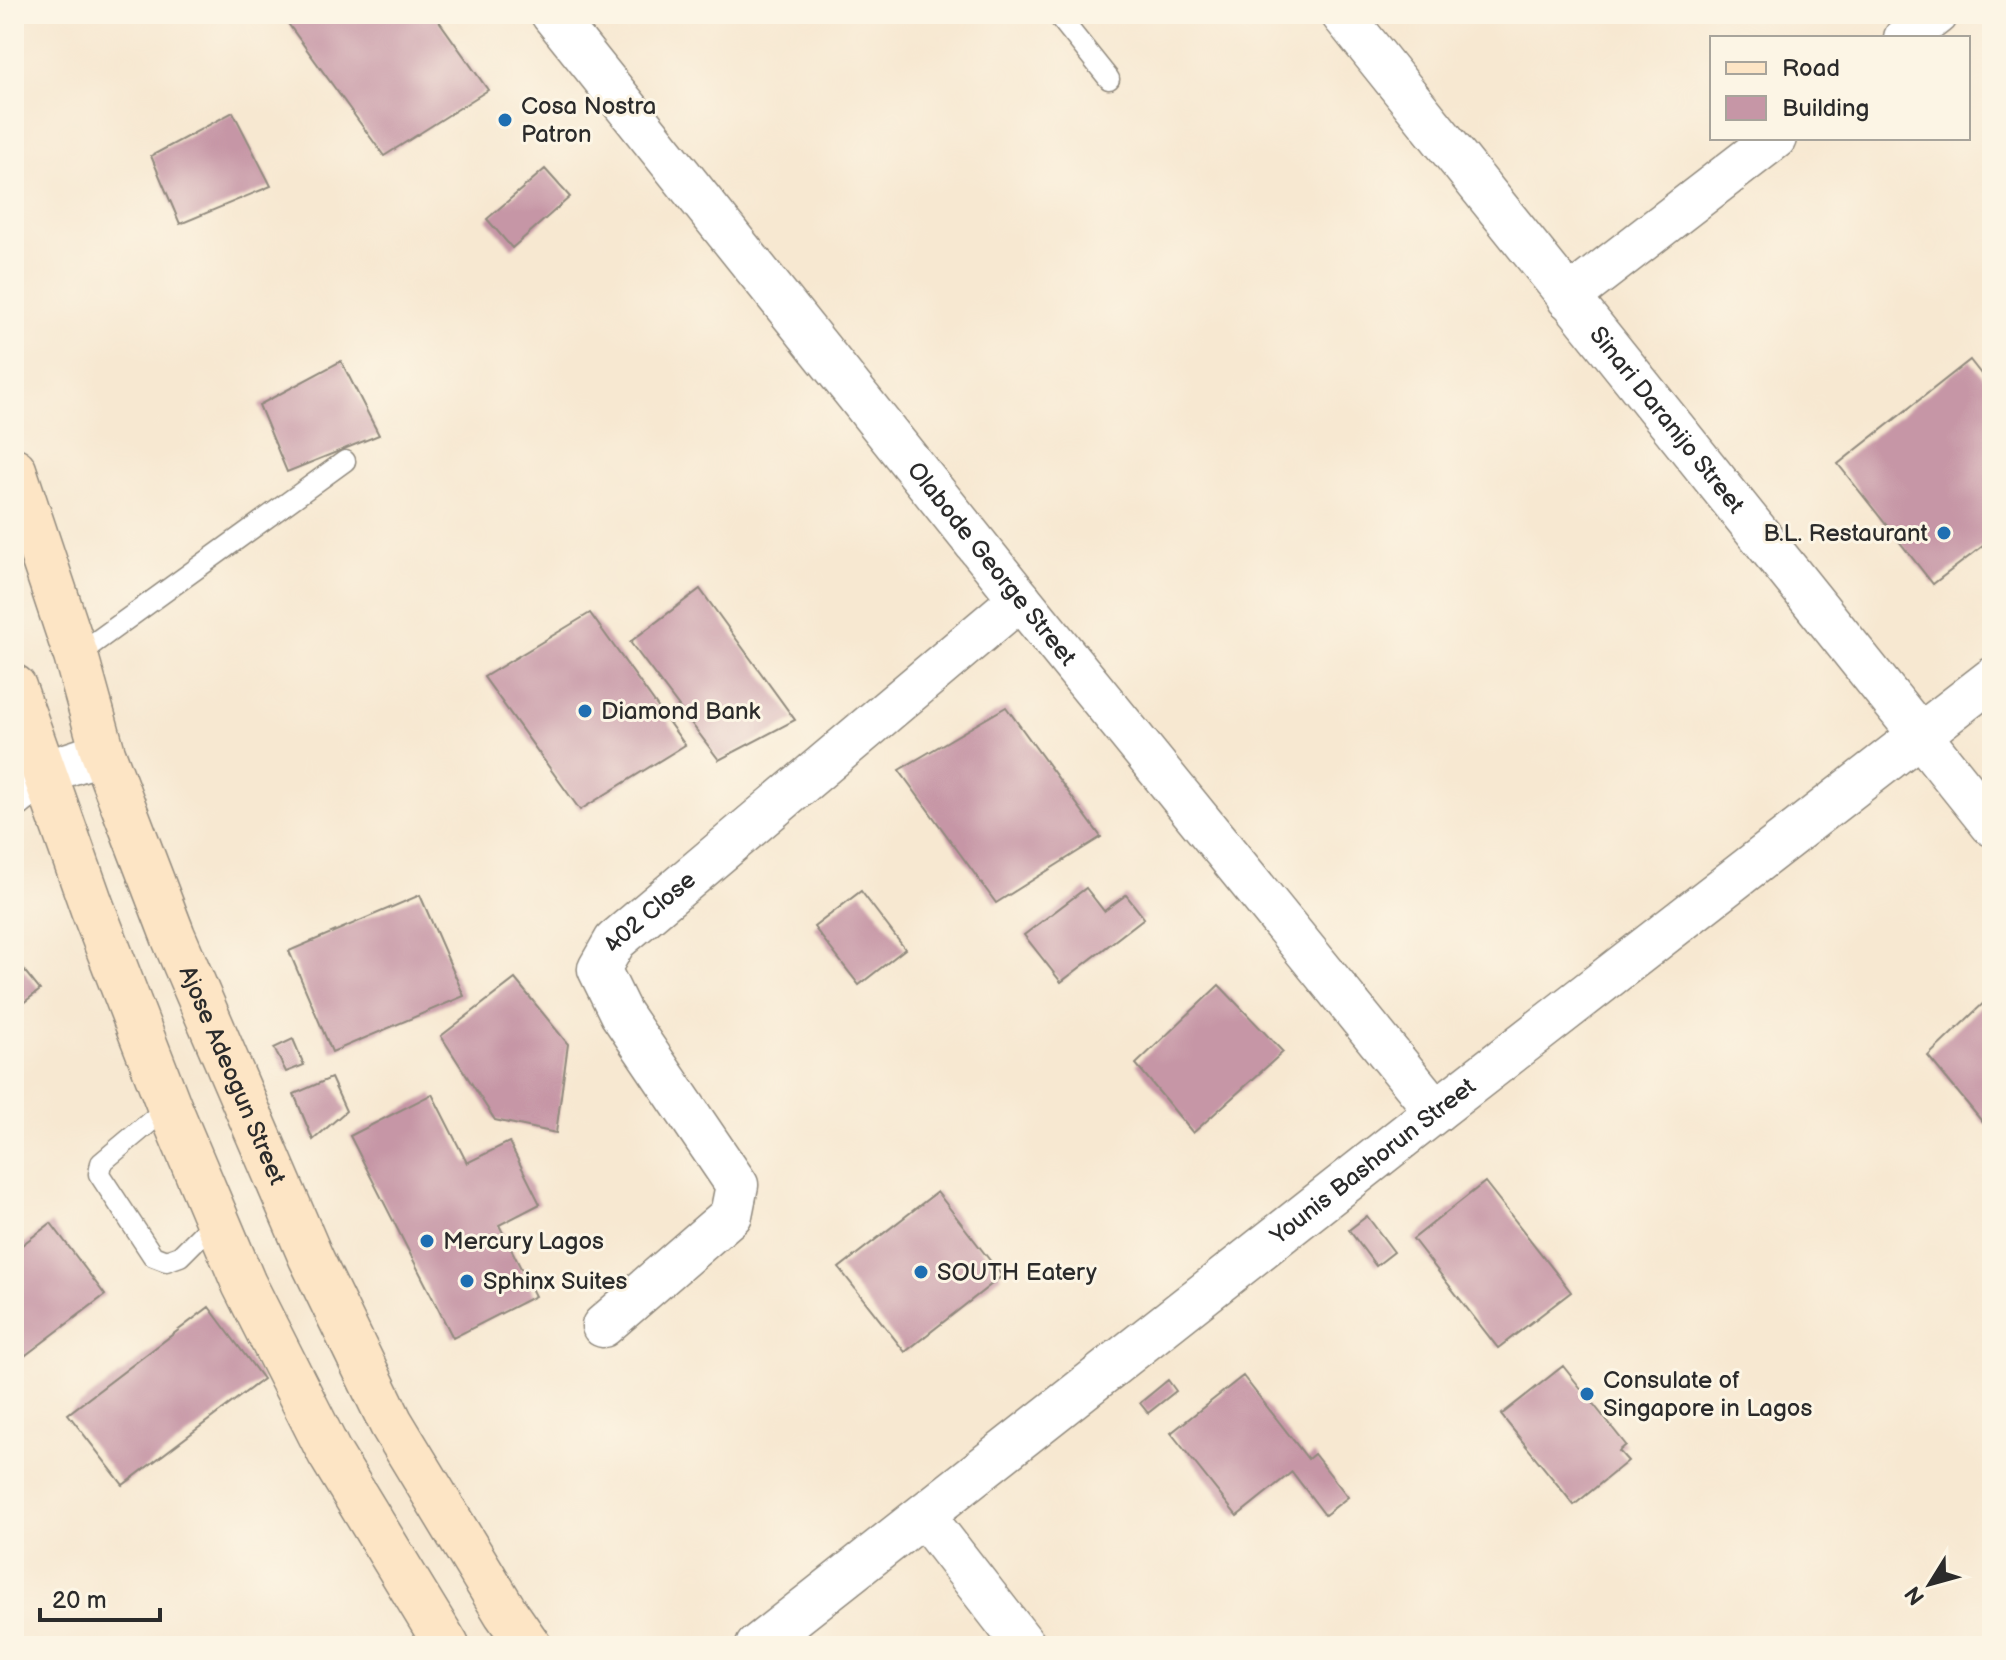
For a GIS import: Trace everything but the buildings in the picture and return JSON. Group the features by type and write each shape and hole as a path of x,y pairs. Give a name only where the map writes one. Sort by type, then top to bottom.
{"street":[{"name":"Olabode George Street","path":"552,14 1020,599 1436,1111"},
{"name":"Sinari Daranijo Street","path":"1342,14 1992,825"},
{"path":"1908,36 1936,14"},
{"path":"1568,298 1772,140"},
{"name":"Ajose Adeogun Street","path":"14,470 76,656 103,753 173,936 311,1258 391,1423 529,1646"},
{"name":"402 Close","path":"603,1326 731,1215 737,1185 621,1014 599,969 615,941 1020,599"},
{"name":"Younis Bashorun Street","path":"757,1646 1436,1111 1992,679"},
{"path":"14,687 29,784 92,907 169,1106 244,1284 329,1452 447,1646"},
{"path":"29,784 103,753"},
{"path":"924,1516 1025,1646"}],"lane":[{"path":"1057,14 1109,79"},
{"path":"76,656 345,461"},
{"path":"169,1106 101,1163 99,1174 153,1256 166,1261 180,1256 217,1219"}],"place":[{"name":"Cosa Nostra Patron","path":"505,120"},
{"name":"B.L. Restaurant","path":"1944,533"},
{"name":"Diamond Bank","path":"585,711"},
{"name":"Mercury Lagos","path":"427,1241"},
{"name":"SOUTH Eatery","path":"921,1272"},
{"name":"Sphinx Suites","path":"467,1281"},
{"name":"Consulate of Singapore in Lagos","path":"1587,1394"}]}
